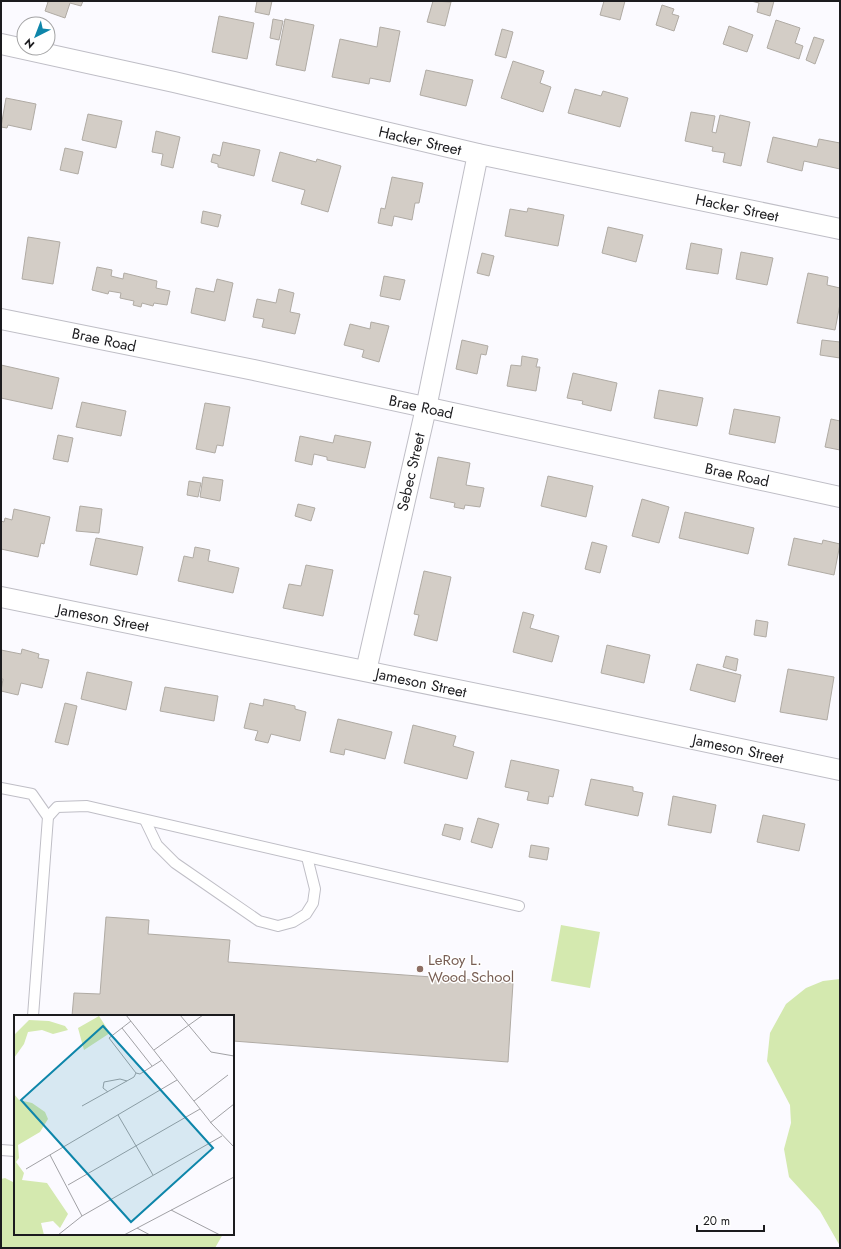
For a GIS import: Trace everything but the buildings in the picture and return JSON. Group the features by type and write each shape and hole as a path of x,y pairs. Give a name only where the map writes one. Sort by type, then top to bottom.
{"street":[{"name":"Hacker Street","path":"1,44 174,82 478,154 840,229"},
{"name":"Sebec Street","path":"366,671 426,408 478,154"},
{"name":"Brae Road","path":"1,319 254,370 840,497"},
{"name":"Jameson Street","path":"1,597 366,671 840,770"}],"lane":[{"path":"1,788 32,794 48,817"},
{"path":"33,1015 48,817 57,807 86,806 520,906"},
{"path":"145,820 157,845 175,864 259,921 278,926 293,922 306,914 313,903 315,889 307,857"},
{"path":"1,1150 14,1151"}],"green space":[{"path":"561,925 600,932 590,988 551,981"},
{"path":"840,979 840,1246 820,1211 789,1177 784,1149 791,1123 790,1105 767,1061 770,1033 786,1004 806,988 823,981"},
{"path":"5,1178 14,1182 14,1235 222,1235 215,1248 1,1248 1,1179"}],"place":[{"name":"LeRoy L. Wood School","path":"420,969"}]}
